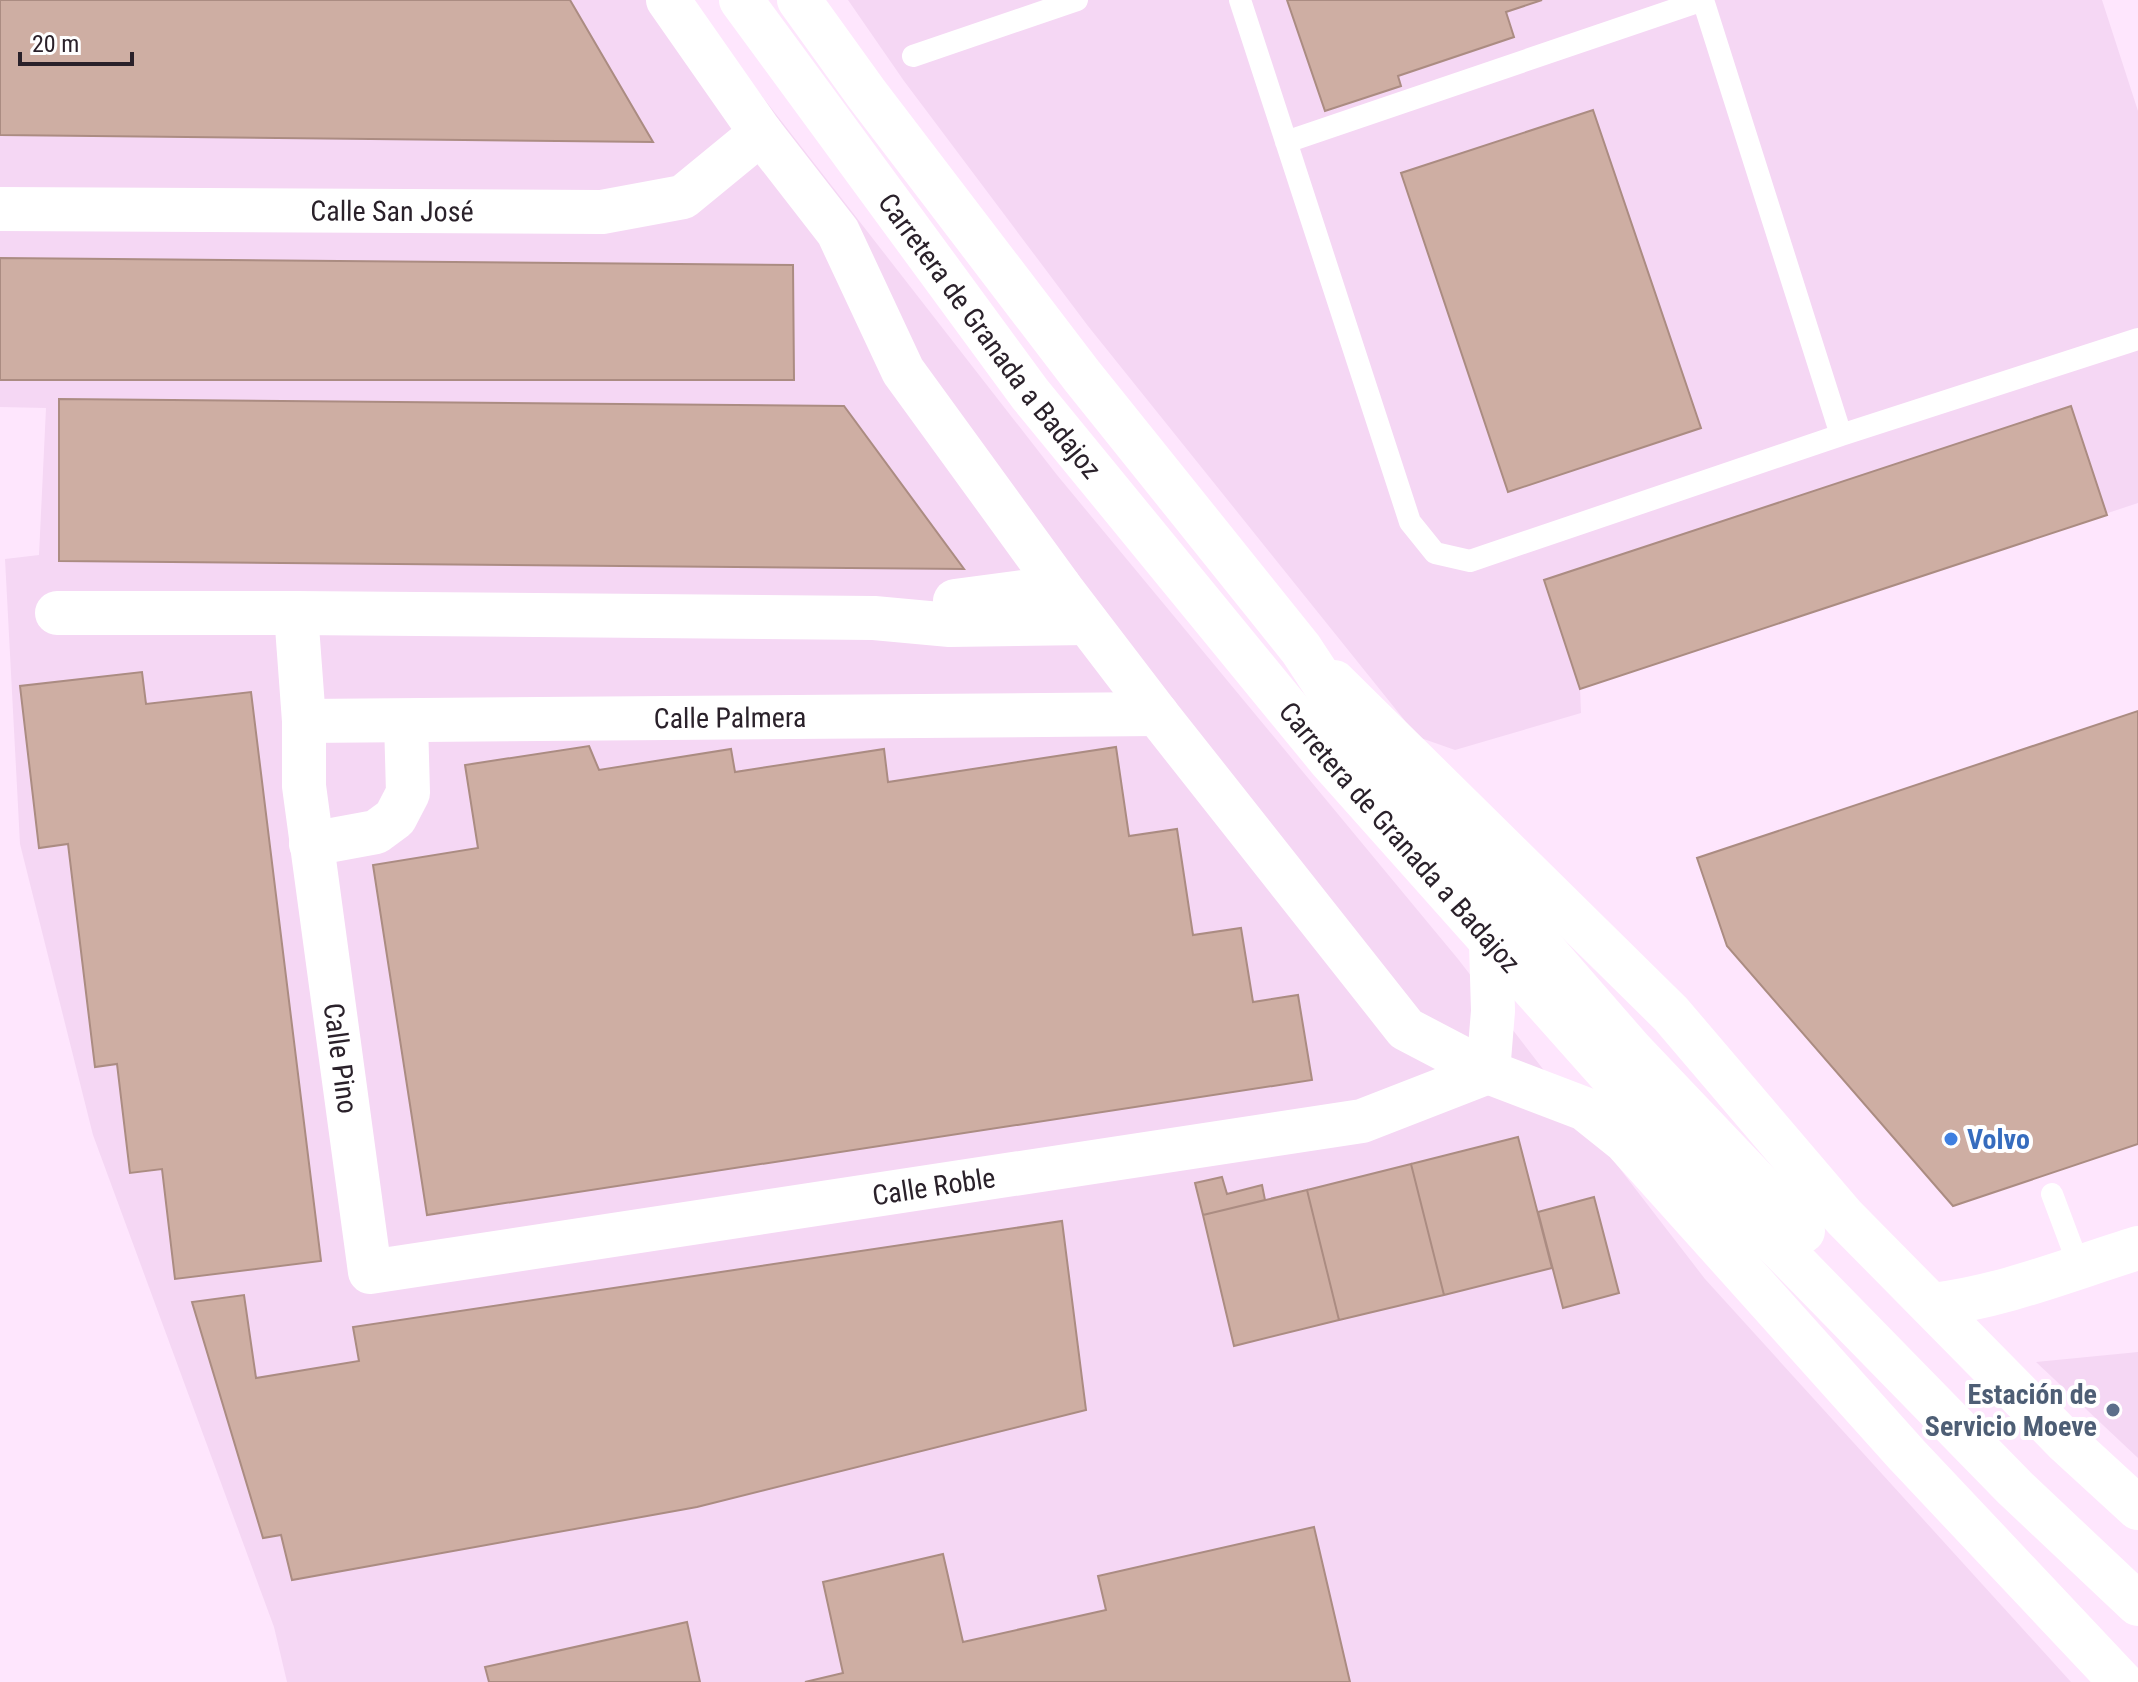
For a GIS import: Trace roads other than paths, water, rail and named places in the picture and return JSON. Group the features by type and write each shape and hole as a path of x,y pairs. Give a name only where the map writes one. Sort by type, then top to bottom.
{"main road":[{"path":"668,0 761,133 838,232 903,371 1087,623 1406,1029 1488,1072 1585,1109 1625,1141 1907,1455 2121,1682"},
{"name":"Carretera de Granada a Badajoz","path":"741,0 1030,394 1329,759 1688,1162 1752,1219 2015,1488 2138,1604"},
{"name":"Carretera de Granada a Badajoz","path":"799,0 1082,376 1301,649 1361,740 1632,1051 2032,1471 2138,1572"},
{"name":"Calle San José","path":"0,209 602,212 683,197 761,133"},
{"path":"874,618 946,603 1060,587"},
{"path":"57,613 874,618 950,625 1087,623"},
{"name":"Calle Pino","path":"296,613 304,721 304,786 370,1272"},
{"path":"1301,649 1671,1014 1844,1217 2066,1442 2138,1508"},
{"name":"Calle Palmera","path":"304,721 1157,714"},
{"path":"311,844 376,832 395,818 408,793 406,721"},
{"path":"1488,1072 1493,1011 1491,943"},
{"name":"Calle Roble","path":"370,1272 1362,1121 1488,1072"},
{"path":"1688,1162 1738,1231 1998,1521 2113,1636 2138,1673"},
{"path":"1932,1305 1962,1302 1991,1294 2138,1248"},
{"path":"2059,1616 2138,1673"}],"lane":[{"path":"913,56 1077,0"},
{"path":"1240,0 1410,522 1435,553 1470,561 1841,435 2138,339"},
{"path":"1286,142 1703,0 1841,435"},
{"path":"2052,1194 2079,1266"}],"place":[{"name":"Volvo","path":"1951,1139"},
{"name":"Estación de Servicio Moeve","path":"2113,1410"}]}
